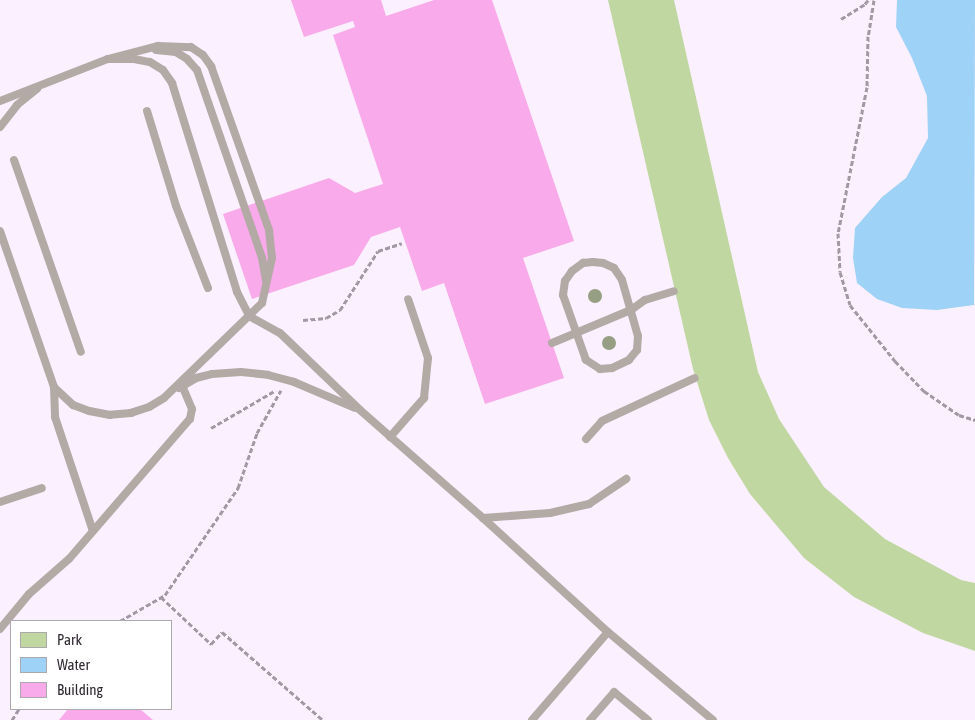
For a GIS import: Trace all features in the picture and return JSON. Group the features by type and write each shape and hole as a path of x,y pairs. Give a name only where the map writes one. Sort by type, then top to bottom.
{"lane":[{"path":"0,100 108,60 158,46 191,47 203,54 211,66 269,230 272,258 262,304 164,398"},
{"path":"144,49 176,52 187,59 196,70 262,258 267,286"},
{"path":"108,60 134,59 150,62 163,70 172,83 237,292 249,316 280,333 360,410 483,518 608,632 713,720"},
{"path":"0,127 17,105 42,85"},
{"path":"147,112 176,206 208,288"},
{"path":"14,160 80,352"},
{"path":"0,231 54,387 55,417 94,531"},
{"path":"583,263 603,263 614,268 622,280 631,310 638,336 637,350 629,360 612,368 600,369 586,360 576,333 563,295 565,281 572,271 583,263"},
{"path":"552,343 631,310 645,300 674,291"},
{"path":"390,437 424,398 428,358 408,299"},
{"path":"54,387 73,405 110,415 131,413 149,408 182,386 212,374 241,372 268,375 294,382 360,410"},
{"path":"586,439 602,421 695,378"},
{"path":"0,629 29,594 69,559 190,419 192,409 182,386"},
{"path":"483,518 550,513 589,504 626,479"},
{"path":"0,502 42,488"},
{"path":"532,720 608,632"},
{"path":"590,720 614,692 648,720"}],"path":[{"path":"841,19 865,4 868,0"},
{"path":"874,0 868,36 867,87 838,233 840,272 850,305 895,361 924,392 959,416 975,420"},
{"path":"303,320 326,318 340,310 378,251 402,244"},
{"path":"122,620 161,598 238,488 257,432 283,387 265,395 211,428"},
{"path":"161,598 211,644 222,632 322,720"}],"green space":[{"path":"608,0 674,0 758,372 779,419 824,487 885,539 961,580 975,583 975,651 923,633 854,597 804,558 750,494 728,458 709,420 693,369"}],"water":[{"path":"897,0 975,0 974,305 937,310 902,308 877,299 857,283 853,258 855,228 882,197 906,178 928,138 927,96 912,58 896,27"}],"building":[{"path":"291,0 381,0 386,16 434,0 492,0 574,241 523,258 564,378 485,404 444,283 422,291 400,227 371,237 354,265 252,299 223,214 329,178 355,193 383,184 333,35 355,27 353,21 304,37"},
{"path":"67,710 141,710 153,720 59,720"}]}
